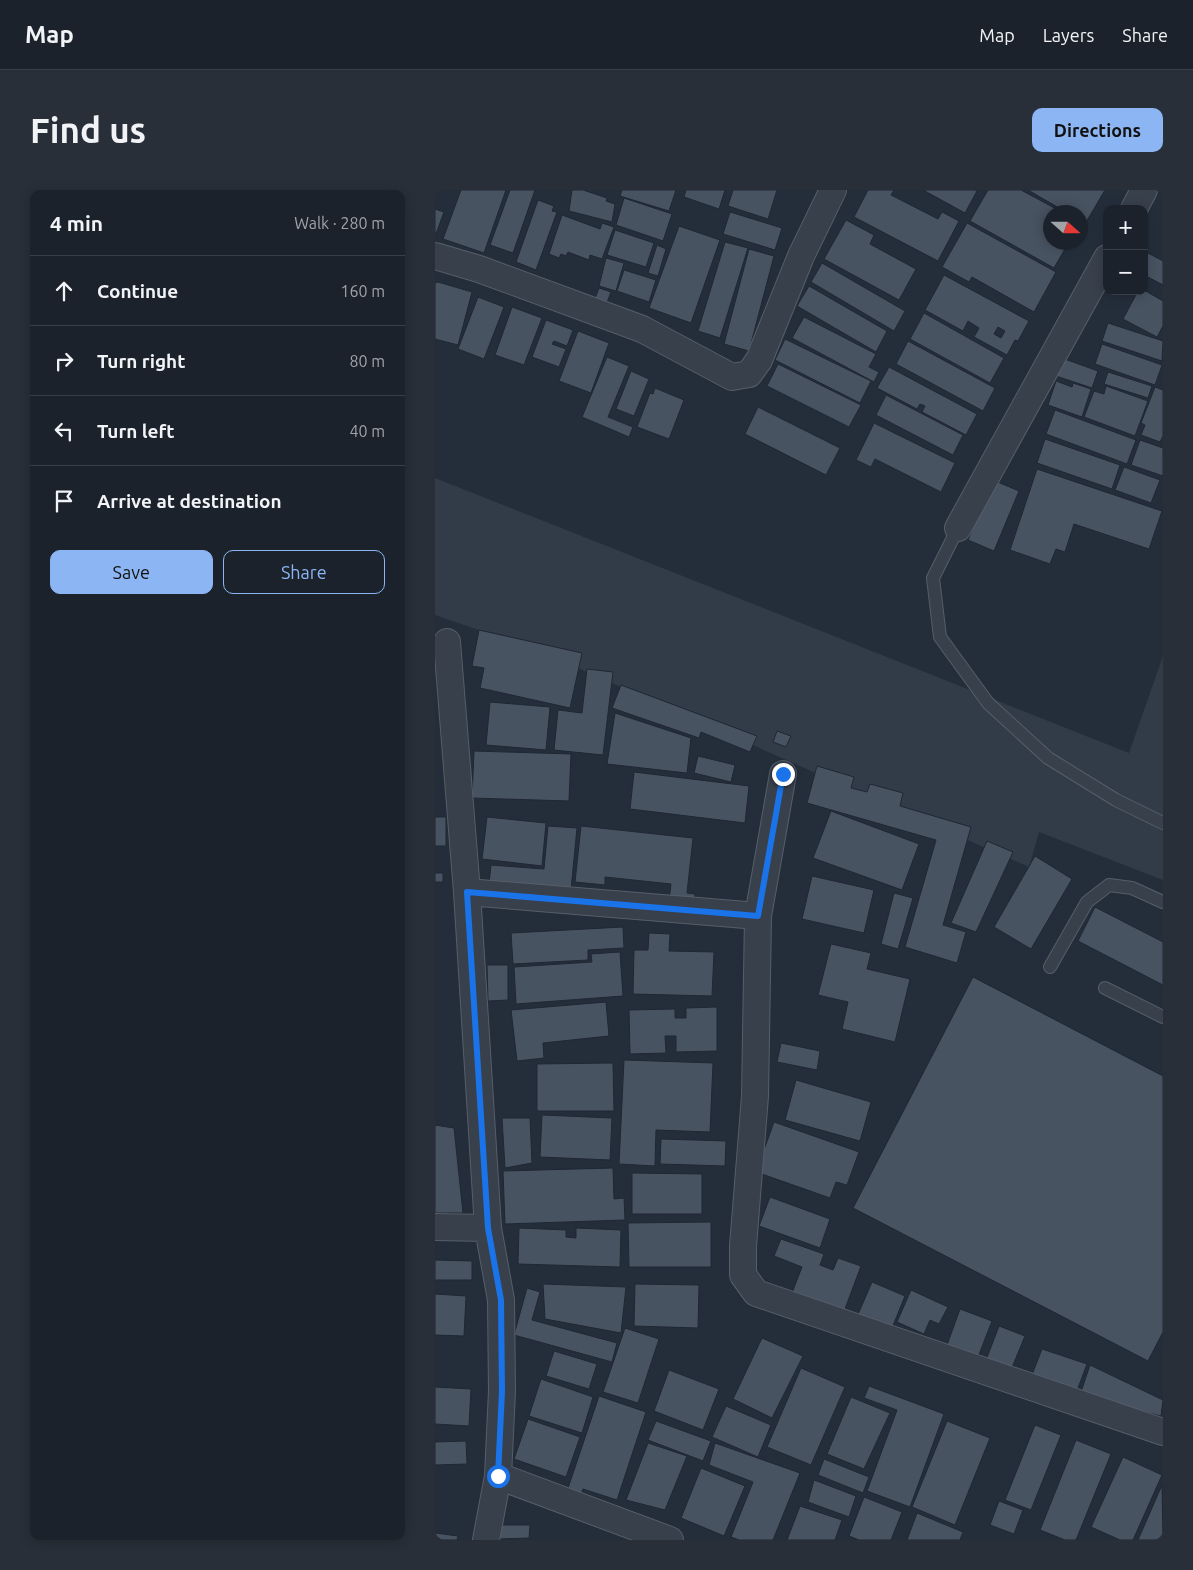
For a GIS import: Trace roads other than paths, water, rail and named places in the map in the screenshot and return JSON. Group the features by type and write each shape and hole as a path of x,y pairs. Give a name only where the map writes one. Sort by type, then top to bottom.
{"street":[{"path":"435,256 479,269 641,329 732,376 749,374 759,360 801,256 833,190"},
{"path":"1136,205 1144,190"},
{"path":"958,528 1103,265"},
{"path":"447,642 467,892 488,1228 501,1300 502,1391 498,1476 486,1540"},
{"path":"783,774 758,916 755,1096 743,1275 757,1293 1163,1432"},
{"path":"467,892 758,916"},
{"path":"435,1227 488,1228"},
{"path":"498,1476 670,1540"}],"lane":[{"path":"958,528 933,578 940,637 988,703 1048,758 1117,800 1163,823"},
{"path":"1049,967 1087,902 1109,885 1132,888 1163,902"},
{"path":"1105,988 1163,1017"}]}
